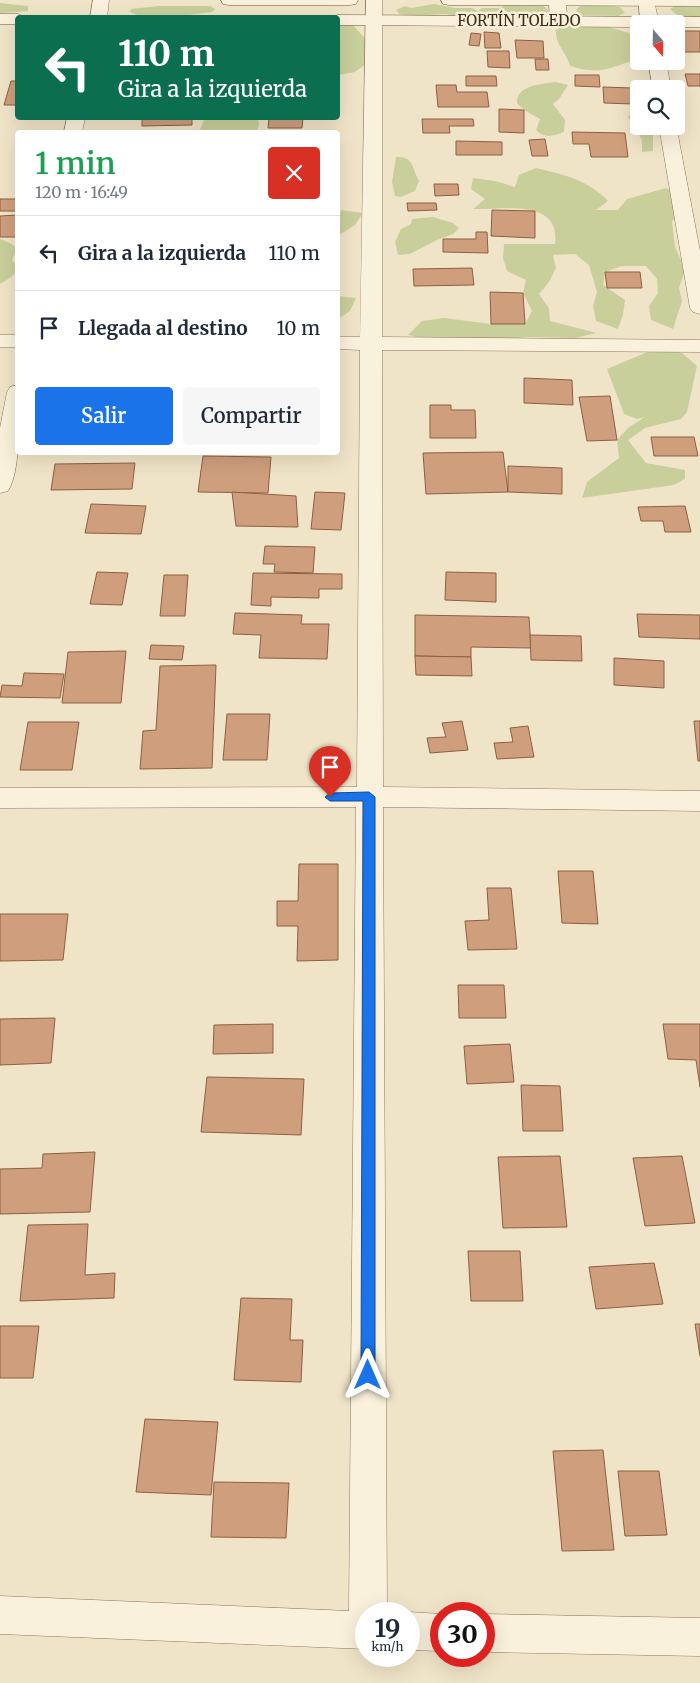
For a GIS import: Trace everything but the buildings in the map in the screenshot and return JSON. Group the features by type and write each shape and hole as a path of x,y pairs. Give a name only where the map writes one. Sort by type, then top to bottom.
{"street":[{"path":"98,15 101,0"},
{"path":"228,0 350,0"},
{"name":"FORTÍN TOLEDO","path":"449,0 700,1"},
{"path":"557,0 559,21"},
{"path":"646,1 649,15"},
{"path":"368,1602 369,797 374,10"},
{"name":"FORTÍN TOLEDO","path":"340,19 374,10 559,21 630,23"},
{"path":"0,19 15,19"},
{"name":"FORTÍN TOLEDO","path":"685,22 700,22"},
{"path":"670,135 700,308"},
{"path":"0,341 15,341"},
{"path":"340,343 700,346"},
{"path":"0,486 15,408"},
{"path":"0,798 369,797 700,801"},
{"path":"0,1615 355,1630"},
{"path":"495,1632 700,1637"}],"green space":[{"path":"0,3 28,6 28,11 0,13"},
{"path":"532,3 544,6 551,14 542,16 494,15 461,17 446,14 411,16 399,14 396,10 405,6 411,8 434,4 455,8 472,8 478,11 482,8 500,8 506,4"},
{"path":"591,4 620,7 625,13 618,16 579,15 576,10 580,6"},
{"path":"158,6 210,6 215,9 212,12 187,15 137,15 130,12 131,9"},
{"path":"675,6 700,7 700,18 677,15 670,9"},
{"path":"569,22 613,28 630,34 630,62 598,70 570,66 557,40 556,30"},
{"path":"340,25 353,25 368,42 367,63 355,72 340,75"},
{"path":"556,82 568,85 559,99 553,104 565,120 564,132 546,136 536,130 540,119 524,110 517,103 518,97 521,92 531,86"},
{"path":"204,120 258,120 259,125 258,130 200,130"},
{"path":"639,135 653,135 653,151 642,152 642,140"},
{"path":"396,157 406,158 412,164 419,181 415,191 401,197 395,196 392,182"},
{"path":"536,168 575,179 592,188 608,201 596,210 618,210 627,199 666,188 685,198 682,211 672,221 675,247 684,273 679,288 682,301 673,329 651,320 649,306 658,293 657,279 646,266 622,266 605,272 603,285 625,300 623,315 618,329 596,321 593,306 597,292 589,265 575,254 553,255 556,268 549,282 539,294 549,308 550,321 597,333 575,338 528,337 431,340 408,335 422,321 444,318 491,324 525,324 532,311 523,293 526,280 507,271 503,258 504,244 555,244 554,229 549,219 540,213 528,210 514,208 473,209 485,199 471,189 473,178 495,181 515,187 519,175"},
{"path":"341,210 363,213 355,225 340,235"},
{"path":"433,217 453,223 459,228 453,234 410,254 398,255 395,242 401,229 411,224 412,219"},
{"path":"0,239 15,247 12,261 15,263 15,272 0,284"},
{"path":"340,296 356,298 350,311 340,318"},
{"path":"657,348 682,353 697,366 687,412 681,419 645,428 628,440 646,463 685,470 685,479 674,485 582,498 587,482 619,458 617,440 629,427 645,417 637,419 624,414 607,369"}],"route":[{"path":"330,797 369,797 368,1375"}]}
